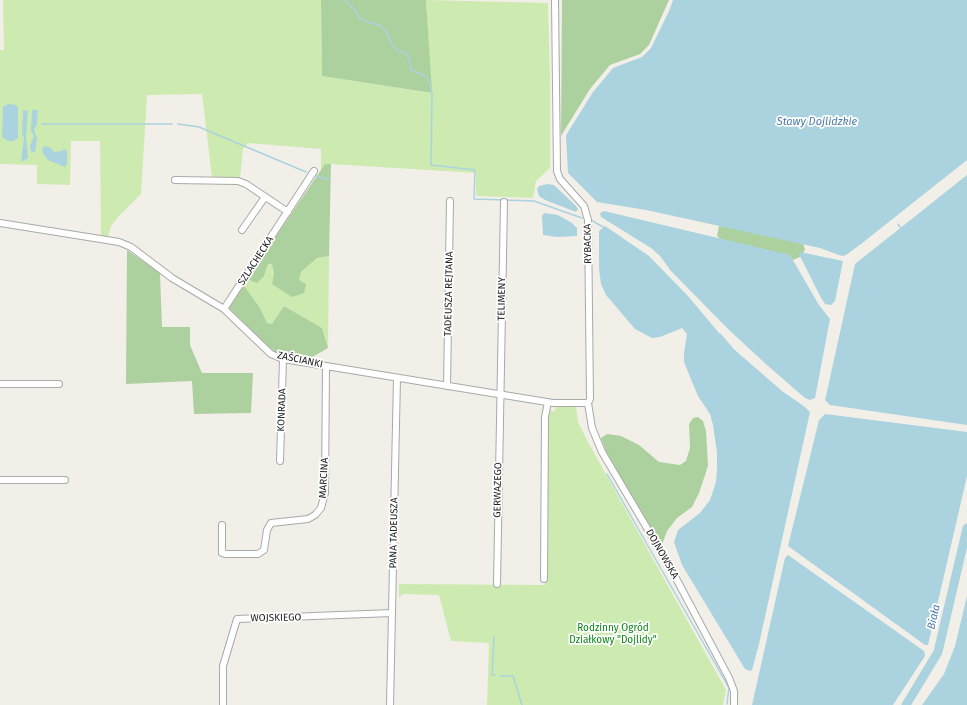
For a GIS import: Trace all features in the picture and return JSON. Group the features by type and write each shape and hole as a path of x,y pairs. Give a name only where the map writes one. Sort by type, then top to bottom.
{"street":[{"name":"RYBACKA","path":"556,0 557,171 560,179 584,206 588,220 590,399 588,403"},
{"name":"SZLACHECKA","path":"224,309 314,171"},
{"path":"175,180 238,181 246,184 288,212"},
{"path":"242,230 265,197"},
{"name":"TADEUSZA REJTANA","path":"447,386 450,201"},
{"name":"TELIMENY","path":"500,395 504,202"},
{"name":"ZAŚCIANKI","path":"0,223 119,242 132,247 172,278 224,309 271,354 283,359 548,402 588,403"},
{"name":"KONRADA","path":"280,461 283,359"},
{"name":"MARCINA","path":"222,526 222,552 226,554 258,554 264,550 267,530 271,523 308,519 315,515 321,508 325,493 326,366"},
{"name":"PANA TADEUSZA","path":"390,705 397,378"},
{"path":"0,384 59,384"},
{"name":"GERWAZEGO","path":"496,584 500,395"},
{"path":"544,580 546,417 548,402"},
{"name":"DOJNOWSKA","path":"588,403 592,428 602,452 670,567 729,678 734,691 734,705"},
{"path":"0,480 65,480"},
{"name":"WOJSKIEGO","path":"223,705 223,666 237,618 392,613"}],"green space":[{"path":"3,0 321,0 322,76 431,93 426,0 548,3 550,168 536,181 533,198 476,196 476,173 331,164 321,170 321,149 248,143 243,149 240,178 212,177 202,94 147,95 141,194 111,226 108,237 101,236 100,141 71,141 70,185 37,184 37,165 0,164 0,50 4,50"},
{"path":"321,0 426,0 432,93 322,76"},
{"path":"562,0 669,0 649,45 640,54 610,65 590,89 561,136"},
{"path":"325,164 331,164 329,256 317,258 301,272 299,280 306,284 304,293 292,297 272,284 274,273 272,264 268,264 264,276 257,283 247,279"},
{"path":"722,223 794,240 803,244 805,249 802,256 793,260 727,244 717,236 719,226"},
{"path":"127,250 160,273 162,327 190,327 190,345 202,373 253,373 251,413 194,414 192,381 126,384"},
{"path":"329,256 328,348 322,328 284,306 272,324 267,323 260,308 243,284 247,279 264,276 268,263 273,264 274,273 272,284 299,280 301,272 317,258"},
{"path":"243,284 260,308 267,323 272,324 284,306 322,328 328,348 309,359 289,356 276,352 268,346 228,307"},
{"name":"Rodzinny Ogród Działkowy \"Dojlidy\"","path":"556,407 576,407 578,422 589,444 726,690 723,705 487,705 489,643 451,641 439,595 403,594 399,598 399,584 545,585 549,411 555,411"},
{"path":"698,417 703,421 706,431 708,466 699,493 692,507 677,518 667,531 663,542 663,552 606,451 601,438 607,434 621,436 639,445 659,462 680,465 686,461 690,448 689,424 693,418"}],"water":[{"name":"Stawy Dojlidzkie","path":"673,0 967,0 967,160 861,244 846,255 842,256 820,248 646,210 597,202 568,173 566,136 593,92 613,68 642,57 651,48"},
{"path":"8,104 16,105 18,108 18,138 13,141 8,141 2,137 3,107"},
{"path":"23,110 28,111 26,137 28,158 21,162 24,137 22,134"},
{"path":"32,110 38,110 37,124 34,130 37,138 35,153 31,151 30,146 34,136 31,131"},
{"path":"46,146 51,148 54,152 62,151 64,149 67,151 67,164 65,167 48,160 43,153 42,148"},
{"path":"967,175 967,425 830,405 825,400 855,264"},
{"path":"547,184 554,185 576,206 578,209 576,212 545,200 539,196 537,189 539,186"},
{"path":"604,211 790,255 819,305 830,319 815,398 810,400 805,398 768,366 728,329 671,271 660,256 651,248 601,217 600,213"},
{"path":"544,213 558,215 572,223 577,228 577,236 557,237 543,235 542,216"},
{"path":"605,226 649,256 688,296 729,345 782,391 810,412 759,644 752,670 750,671 745,669 682,565 674,542 678,530 700,513 710,500 716,482 717,469 717,453 710,414 698,396 684,362 687,334 682,328 660,337 652,338 635,329 606,295 601,284 599,269 599,231"},
{"path":"800,252 843,261 835,301 831,305 825,304 820,296 799,254"},
{"path":"825,414 967,432 967,476 928,645 925,645 788,546 819,420"},
{"path":"788,555 924,651 925,656 893,705 752,705 785,558"},
{"path":"967,596 967,705 922,705 944,674 955,646"}],"waterway":[{"path":"345,0 355,10 360,19 381,26 388,34 391,43 397,50 407,54 411,70 427,77 432,93 431,165 475,170 474,199 534,201 582,218"},
{"path":"42,124 172,124"},
{"path":"178,124 199,127 306,172"},
{"path":"316,176 329,180"},
{"path":"591,220 603,227"},
{"path":"720,334 732,348"},
{"path":"607,474 729,688 727,704"},
{"name":"Biała","path":"906,705 938,652 967,528"},
{"name":"Biała","path":"950,583 955,584"},
{"path":"494,637 492,675 495,675"},
{"path":"500,676 513,676 522,705"}]}
